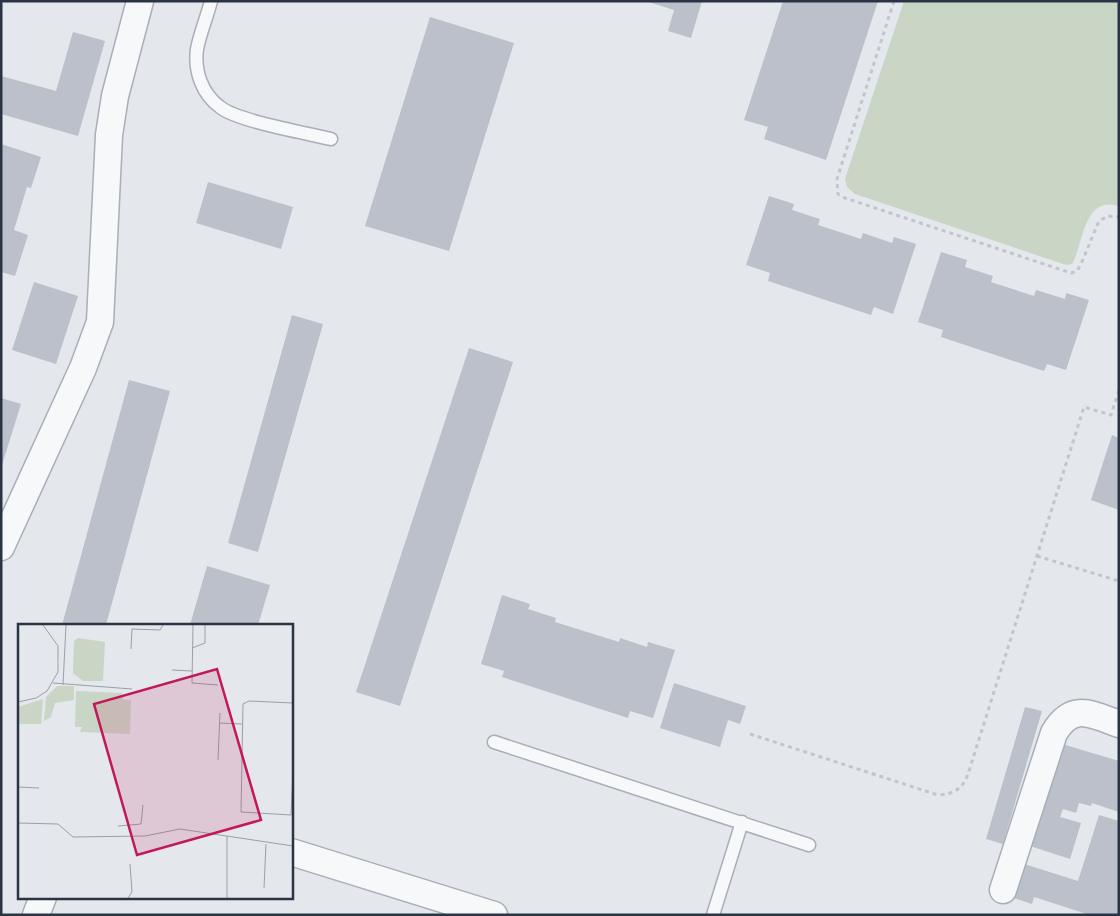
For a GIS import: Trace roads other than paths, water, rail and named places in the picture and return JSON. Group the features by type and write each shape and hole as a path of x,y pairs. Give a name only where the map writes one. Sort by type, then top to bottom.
{"street":[{"path":"1,547 83,368 100,322 109,134 115,96 140,1"},
{"path":"1003,890 1054,733 1061,721 1074,713 1084,713 1119,724"},
{"path":"292,852 494,915"},
{"path":"36,915 43,898"}],"lane":[{"path":"211,1 197,50 198,72 204,91 220,108 236,115 330,139"},
{"path":"494,742 809,845"},
{"path":"713,915 742,822"}]}
